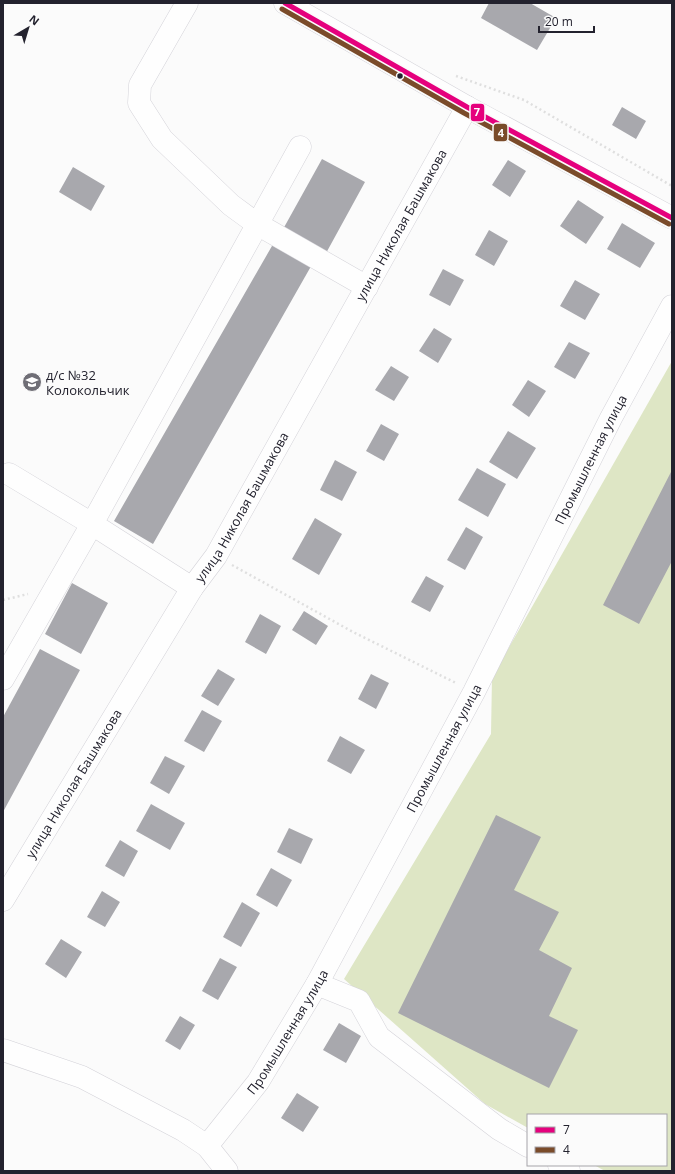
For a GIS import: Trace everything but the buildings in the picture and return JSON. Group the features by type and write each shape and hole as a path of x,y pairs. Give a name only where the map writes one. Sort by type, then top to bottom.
{"street":[{"path":"187,3 140,84 139,103 162,139 231,205 257,224 367,287"},
{"path":"286,3 467,106 672,218"},
{"name":"улица Николая Башмакова","path":"3,900 192,588 216,556 467,106"},
{"path":"3,679 92,524 300,147"},
{"name":"Промышленная улица","path":"207,1146 258,1082 317,984 474,692 610,418 672,306"},
{"path":"9,474 92,524 192,588"},
{"path":"317,984 359,1001 379,1037 499,1129 527,1145"},
{"path":"3,1050 82,1077 183,1130 207,1146 227,1171"}],"path":[{"path":"453,75 524,100 672,186"},
{"path":"216,556 353,632 474,692"}],"green space":[{"path":"672,361 672,1171 605,1171 596,1166 667,1166 667,1114 527,1114 527,1127 485,1104 344,979 491,734 492,677"}],"transit line":[{"name":"7","path":"285,3 467,107 672,218"},
{"name":"4","path":"282,9 464,113 669,224"}],"place":[{"name":"д/с №32 Колокольчик","path":"32,382"}]}
